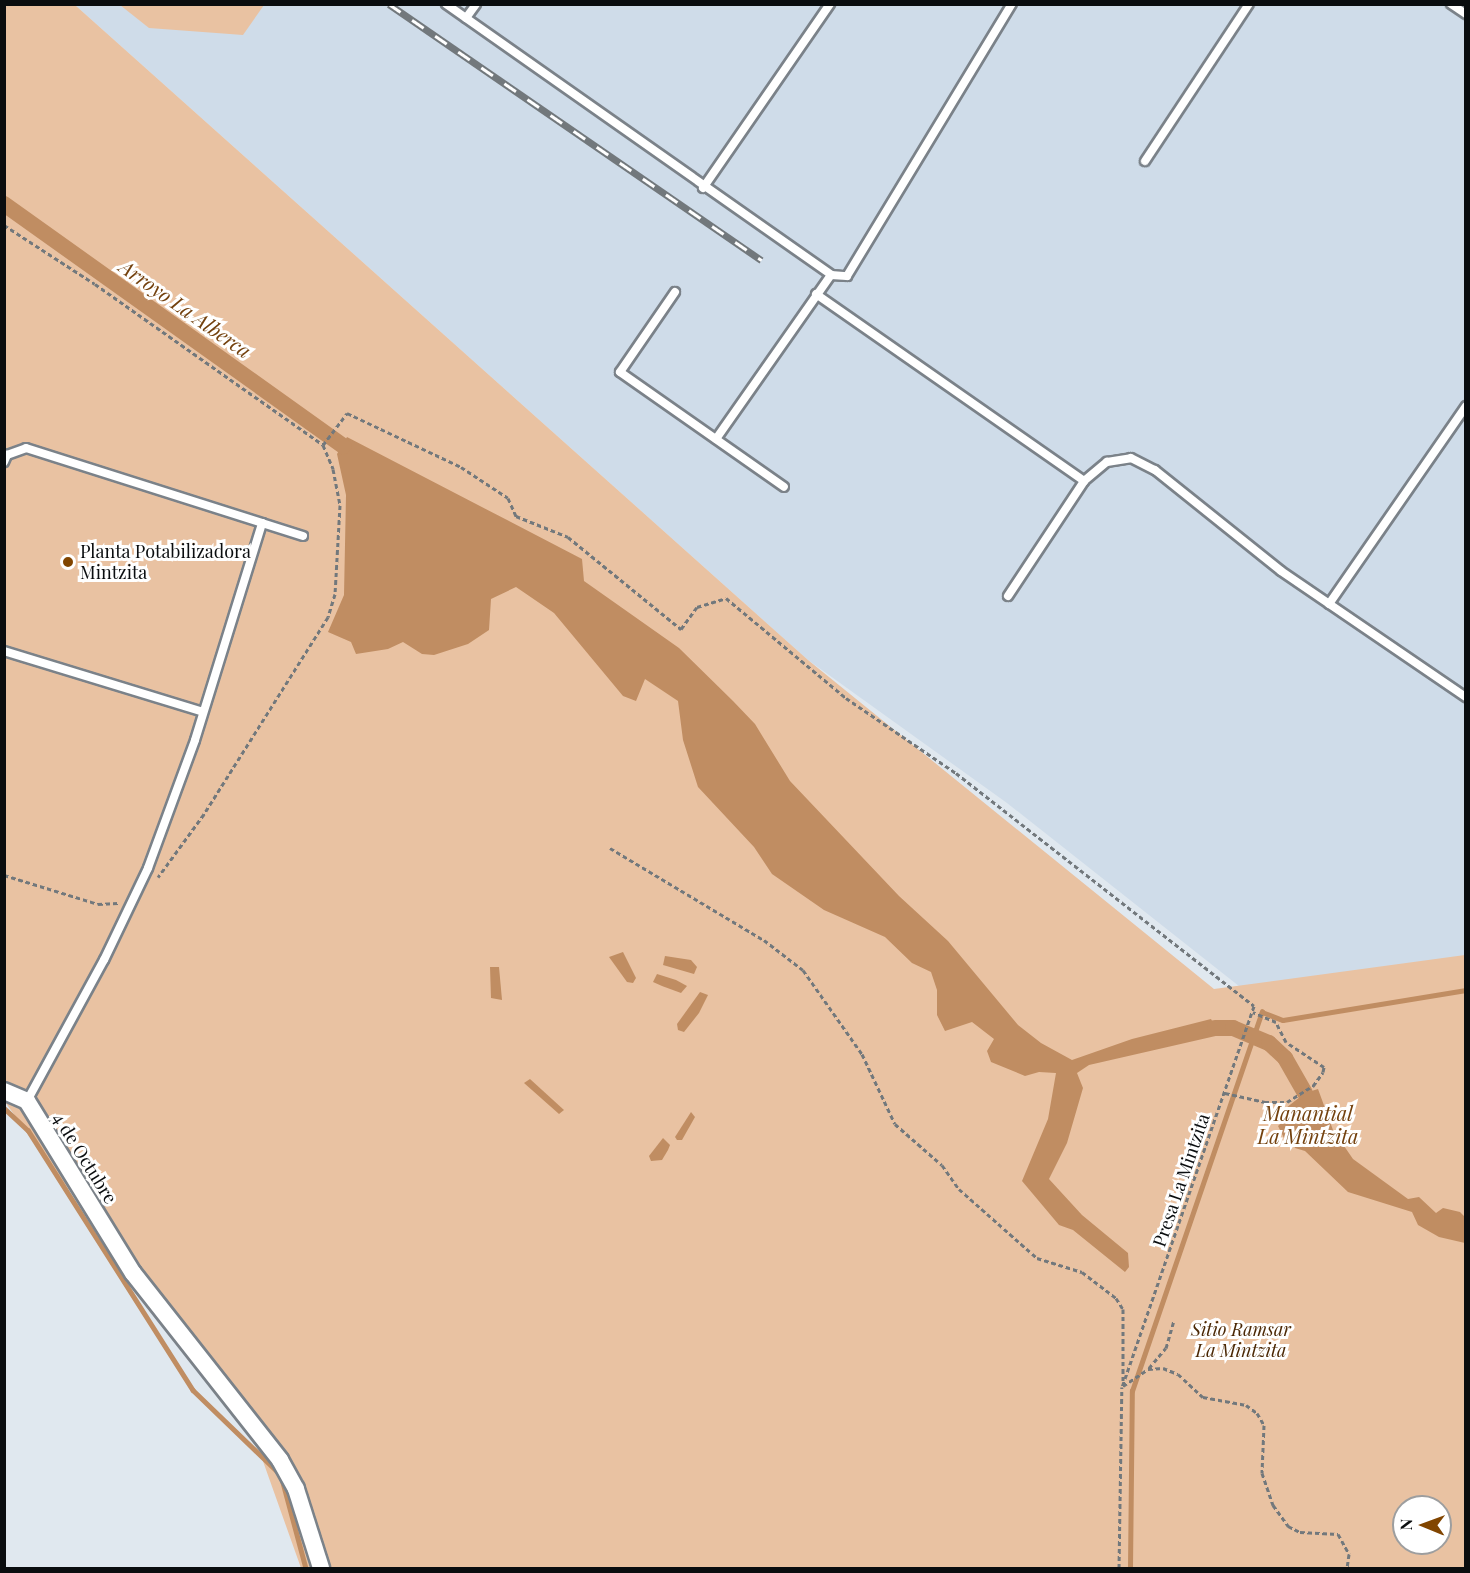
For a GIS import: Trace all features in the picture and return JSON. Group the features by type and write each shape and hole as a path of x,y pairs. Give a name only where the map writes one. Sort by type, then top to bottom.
{"street":[{"path":"4,1091 27,1101"},
{"name":"4 de Octubre","path":"27,1101 133,1273 280,1460 296,1489 321,1569"}],"lane":[{"path":"446,4 703,188 831,275 847,276 1012,4"},
{"path":"466,18 476,4"},
{"path":"703,188 830,4"},
{"path":"1145,160 1249,4"},
{"path":"1451,4 1466,14"},
{"path":"716,439 831,275"},
{"path":"675,291 620,372 784,487"},
{"path":"816,294 1084,481"},
{"path":"1329,604 1466,406"},
{"path":"4,462 7,455 26,448 303,537"},
{"path":"1008,596 1084,481 1107,462 1131,458 1147,466 1281,571 1466,697"},
{"path":"27,1101 132,903 195,740 262,523"},
{"path":"4,651 203,712"}],"path":[{"path":"4,225 95,284 323,444 333,469 340,505 334,594 328,617 204,814 156,879"},
{"path":"323,444 339,420 347,413 461,467 508,498 516,516 568,537 681,629 698,607 726,598 846,698 956,773 1179,946 1254,1006 1252,1012 1276,1022 1286,1042 1324,1067 1313,1086 1297,1097 1265,1102 1225,1093"},
{"path":"610,848 764,940 803,970 862,1054 886,1097 895,1124 942,1165 959,1189 1037,1258 1082,1272 1106,1288 1122,1309 1119,1569"},
{"path":"4,875 98,904 132,903"},
{"name":"Presa La Mintzita","path":"1122,1388 1141,1341 1252,1012"},
{"path":"1122,1388 1148,1369 1166,1348 1174,1320"},
{"path":"1148,1369 1163,1368 1178,1374 1203,1397 1246,1405 1257,1413 1264,1425 1262,1473 1272,1505 1288,1526 1300,1532 1338,1534 1348,1554 1347,1569"}],"shaded area":[{"path":"75,5 1465,5 1465,963 1249,994 1007,803 808,660"}],"green space":[{"name":"Sitio Ramsar La Mintzita","path":"4,5 75,5 808,660 1214,989 1465,955 1465,1568 301,1568 259,1450 5,1102"},
{"path":"120,5 264,5 243,35 149,28"}],"water":[{"path":"347,437 582,559 584,581 679,648 733,701 755,724 790,781 899,896 948,941 1018,1025 1041,1043 1072,1060 1132,1039 1211,1019 1220,1035 1089,1065 1077,1073 1083,1088 1067,1143 1049,1179 1082,1215 1128,1253 1129,1267 1125,1272 1073,1230 1059,1225 1022,1181 1048,1119 1056,1073 1039,1072 1025,1076 991,1062 987,1051 994,1039 972,1022 945,1031 937,1015 937,990 931,972 912,963 885,937 824,910 772,874 754,847 698,787 683,740 678,701 645,679 636,701 623,696 554,613 516,587 491,599 489,630 468,644 434,655 422,654 403,642 388,649 356,654 351,642 328,632 344,595 346,495 337,454"},
{"path":"623,952 636,978 633,983 627,982 609,957"},
{"path":"665,956 691,960 697,967 694,974 663,965"},
{"path":"490,967 499,967 502,1000 491,998"},
{"path":"657,974 687,986 681,993 662,986 653,982"},
{"path":"700,992 708,995 699,1013 684,1032 678,1030 677,1024"},
{"path":"530,1079 564,1110 559,1114 524,1083"},
{"name":"Manantial La Mintzita","path":"1318,1089 1333,1130 1353,1159 1408,1199 1419,1197 1436,1213 1443,1208 1460,1212 1465,1217 1465,1243 1439,1237 1418,1225 1412,1212 1348,1192 1305,1151 1295,1148 1291,1140 1285,1140 1278,1126 1284,1120 1286,1108 1305,1093"},
{"path":"691,1112 695,1117 682,1140 677,1140 675,1137"},
{"path":"663,1138 670,1145 668,1150 662,1160 651,1161 649,1156"}],"waterway":[{"name":"Arroyo La Alberca","path":"4,204 343,446"},
{"path":"1130,1568 1132,1391 1262,1012 1283,1020 1466,990"},
{"path":"1215,1028 1233,1028 1269,1043 1285,1058 1305,1093"},
{"path":"4,1108 28,1130 193,1390 281,1475 306,1568"}],"railway":[{"path":"389,4 762,260"}],"place":[{"name":"Planta Potabilizadora Mintzita","path":"68,562"}]}
